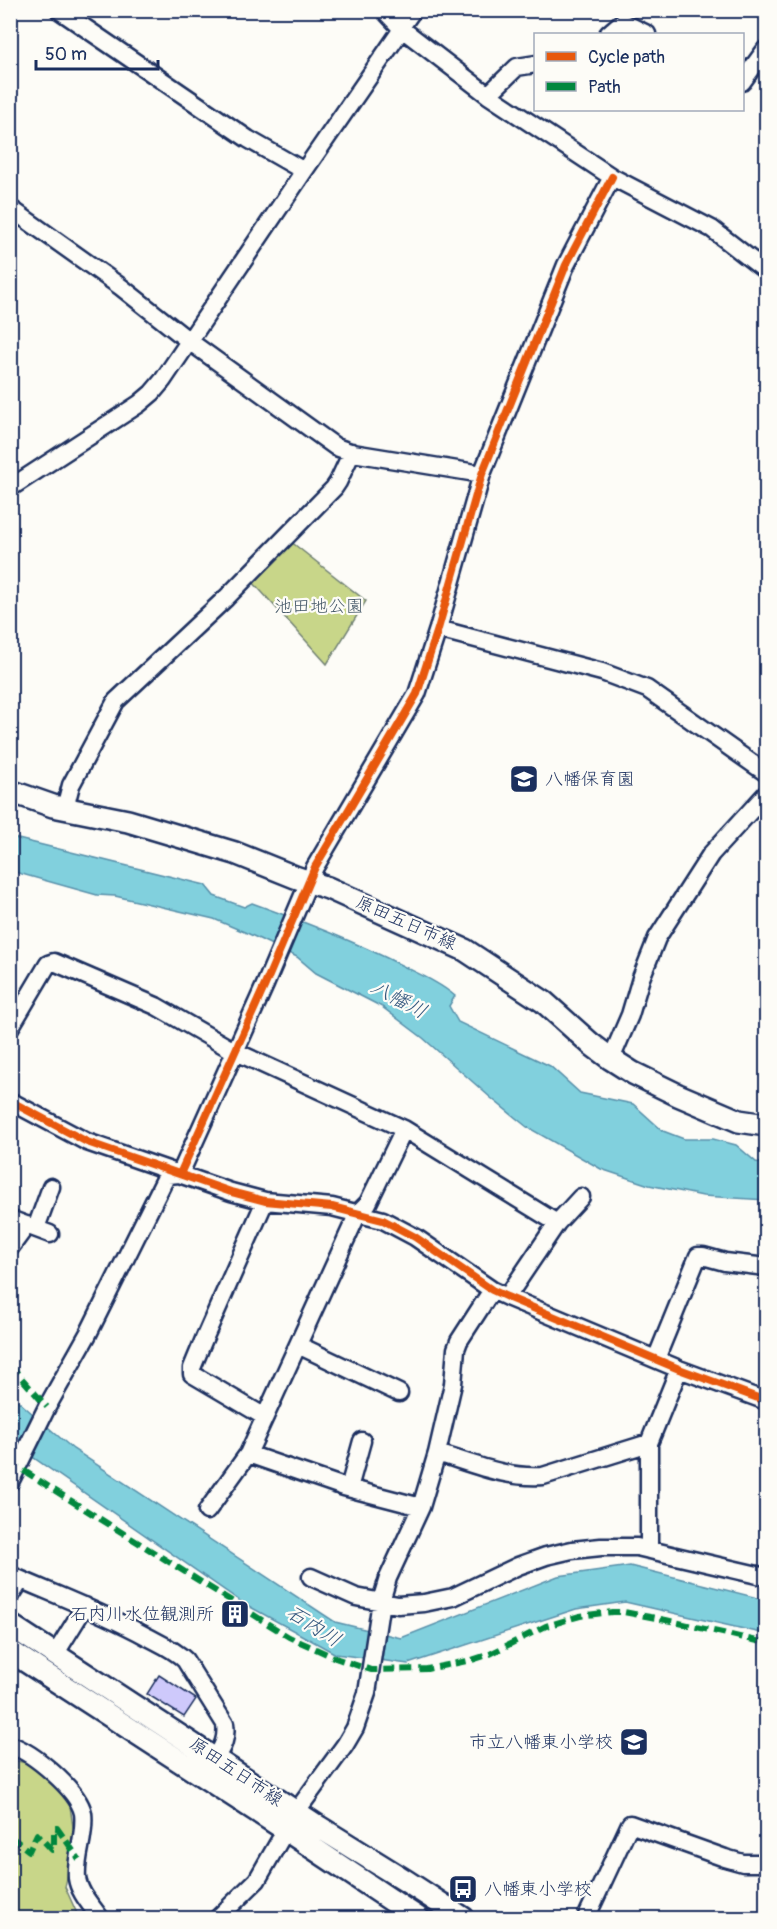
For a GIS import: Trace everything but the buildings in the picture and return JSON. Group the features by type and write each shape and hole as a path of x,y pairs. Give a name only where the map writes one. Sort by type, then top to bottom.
{"main road":[{"name":"原田五日市線","path":"10,791 38,802 128,820 224,849 307,885 328,888 465,950 544,1002 611,1059 633,1073 740,1121 766,1125"},
{"name":"原田五日市線","path":"10,1625 215,1758 291,1821 418,1918"},
{"name":"原田五日市線","path":"10,1651 291,1821 406,1881 463,1918"}],"street":[{"path":"59,10 248,139 304,171"},
{"path":"384,10 402,28 488,94 612,177 712,229 766,271"},
{"path":"10,488 138,404 164,380 413,10"},
{"path":"609,33 622,22 645,33"},
{"path":"744,79 766,49"},
{"path":"488,94 518,67 534,64"},
{"path":"180,1174 315,867 417,694 482,474 566,265 612,177"},
{"path":"10,208 121,287 189,341 336,447 352,452 482,474"},
{"path":"65,808 71,785 116,701 226,598 334,488 352,452"},
{"path":"438,629 602,672 647,689 766,773"},
{"path":"611,1059 630,1015 641,978 657,938 711,854 766,794"},
{"path":"10,1028 48,964 54,962 156,1006 234,1051 404,1129 557,1223"},
{"path":"10,1101 87,1142 231,1192 265,1201 332,1207 383,1220 416,1237 492,1290 678,1369 766,1401"},
{"path":"207,1511 248,1454 358,1213 368,1203 404,1129"},
{"path":"14,1474 88,1334 167,1175 180,1174"},
{"path":"10,1248 38,1229 51,1187"},
{"path":"507,1297 557,1223 581,1197"},
{"path":"265,1201 192,1368 192,1374 265,1417"},
{"path":"10,1219 38,1229"},
{"path":"656,1359 698,1256 739,1265 766,1267"},
{"path":"218,1918 257,1880 291,1821 355,1728 367,1693 381,1606 388,1578 421,1507 437,1453 453,1383 456,1349 492,1290"},
{"path":"298,1345 399,1393"},
{"path":"649,1550 650,1443 678,1369"},
{"path":"349,1488 362,1442"},
{"path":"437,1453 513,1475 528,1477 543,1476 650,1443"},
{"path":"248,1454 349,1488 421,1507"},
{"path":"310,1577 381,1606 424,1603 453,1597 518,1566 546,1556 602,1547 649,1550 766,1576"},
{"path":"10,1597 16,1578 85,1606 177,1653 185,1660 225,1724 223,1746 215,1758"},
{"path":"56,1653 85,1606"},
{"path":"10,1744 22,1749 51,1770 80,1806 83,1832 77,1877 80,1889 100,1918"},
{"path":"586,1918 630,1824 725,1858 743,1863 766,1863"}],"green space":[{"name":"池田地公園","path":"290,541 366,601 327,664 251,580"},
{"path":"11,1760 33,1764 69,1799 74,1834 65,1887 79,1918 11,1918"}],"water":[{"name":"八幡川","path":"10,837 205,885 214,896 244,907 252,903 329,932 385,957 443,987 455,996 449,1006 458,1022 550,1066 580,1093 633,1104 663,1131 684,1139 713,1139 736,1145 756,1162 766,1164 766,1200 703,1196 649,1185 601,1169 527,1127 423,1038 382,1007 316,973 297,957 214,919 115,896 97,895 11,871"},
{"name":"石内川","path":"10,1394 73,1449 335,1622 401,1638 558,1576 630,1566 766,1600 766,1634 625,1602 576,1609 408,1664 336,1654 243,1603 11,1442"}],"marked path":[{"path":"10,1365 47,1407"},
{"path":"10,1459 18,1467 54,1490 289,1637 338,1659 371,1670 427,1669 472,1660 490,1654 546,1626 580,1616 612,1612 666,1620 766,1643"},
{"path":"10,1836 29,1851 37,1834 54,1850 54,1828 57,1828 79,1859"}],"cycle path":[{"path":"180,1174 315,867 417,694 482,474 566,265 612,177"},
{"path":"10,1101 87,1142 231,1192 265,1201 332,1207 383,1220 415,1237 492,1290 679,1369 766,1401"}],"place":[{"name":"八幡保育園","path":"524,779"},
{"name":"石内川水位観測所","path":"235,1614"},
{"name":"市立八幡東小学校","path":"634,1742"},
{"name":"八幡東小学校","path":"463,1889"}]}
